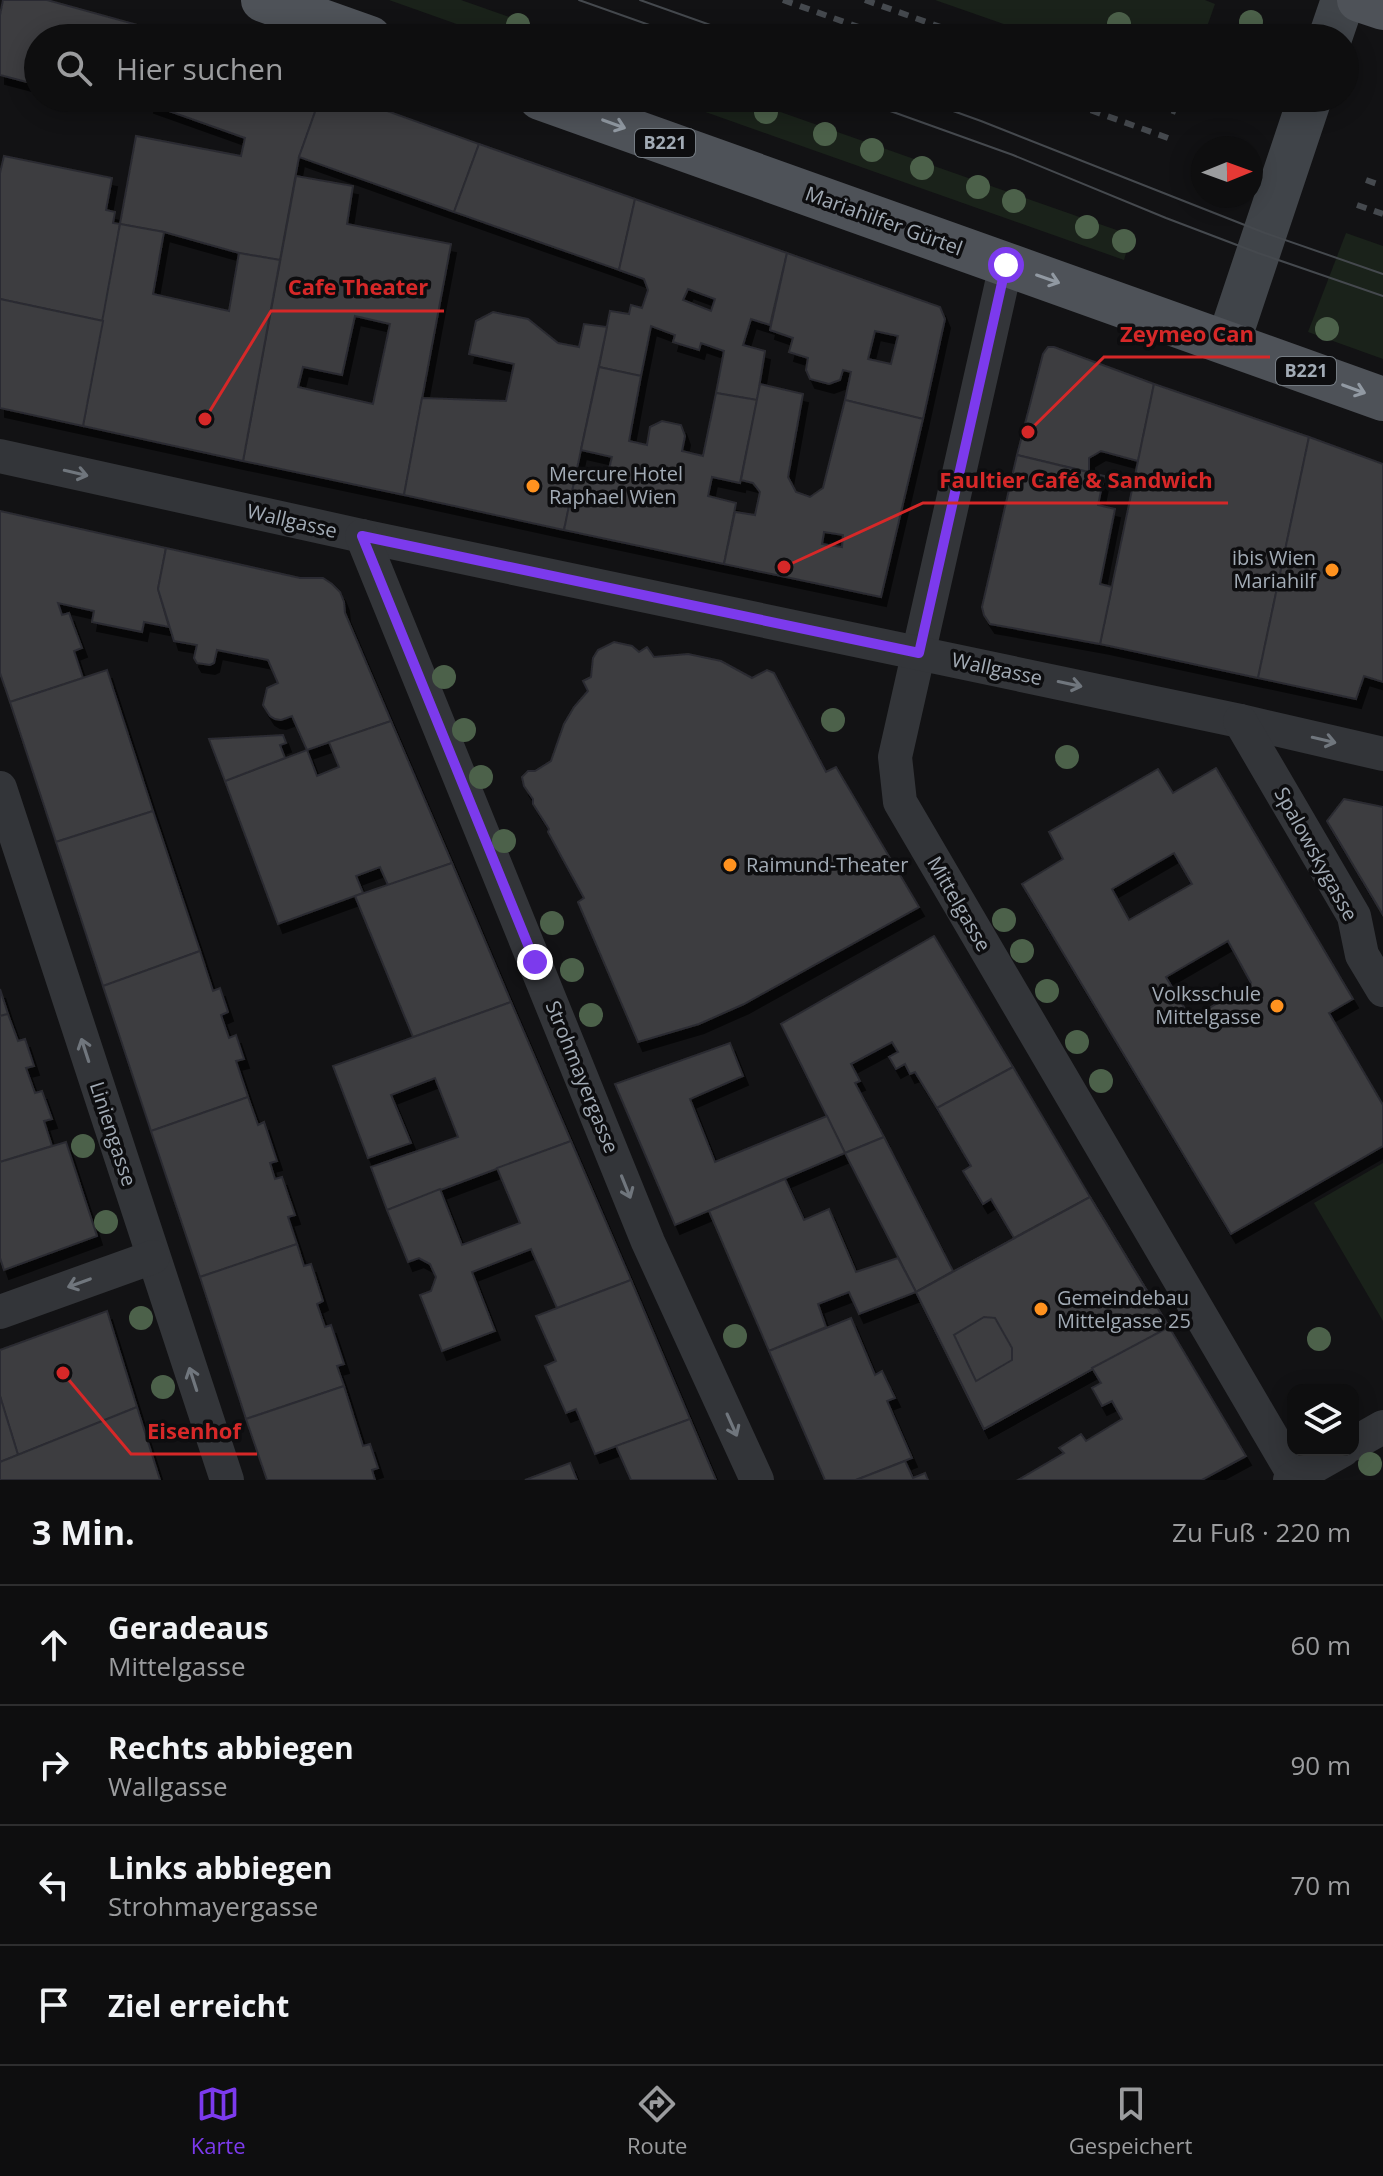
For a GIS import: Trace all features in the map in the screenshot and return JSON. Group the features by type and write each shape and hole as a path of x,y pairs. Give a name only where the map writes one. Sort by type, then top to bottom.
{"main road":[{"path":"263,0 331,24"},
{"path":"1359,0 1383,8"},
{"name":"Mariahilfer Gürtel","path":"579,112 1383,399"}],"street":[{"path":"1335,24 1343,0"},
{"path":"1228,343 1305,112"},
{"name":"Mittelgasse","path":"1006,265 895,757 900,802 1294,1479"},
{"name":"Wallgasse","path":"0,456 1383,754"},
{"name":"Strohmayergasse","path":"362,536 648,1242 757,1480"},
{"name":"Spalowskygasse","path":"1240,721 1354,916 1362,955 1383,990"},
{"name":"Liniengasse","path":"0,788 227,1480"},
{"path":"0,1312 153,1257"},
{"path":"1359,1441 1383,1427"},
{"path":"1294,1479 1333,1456"}],"shaded area":[{"path":"389,0 461,0 529,24 457,24"},
{"path":"935,0 1205,0 1215,4 1208,24 1004,24"},
{"path":"706,112 781,112 1125,233 1129,243 1124,260"},
{"path":"1346,233 1383,246 1383,359 1308,332"},
{"path":"1383,1163 1383,1321 1314,1203"}],"building":[{"path":"3,0 47,0 134,24 24,24 24,81 0,75"},
{"path":"172,112 315,112 299,157 280,260 120,224 136,136 241,156 245,138"},
{"path":"315,112 390,112 479,144 454,212 299,157"},
{"path":"479,144 635,199 619,270 454,212"},
{"path":"4,156 112,178 106,210 115,212 113,223 120,224 103,321 0,299 0,173"},
{"path":"296,176 353,186 347,224 451,244 404,495 243,461","holes":["355,316 390,324 373,404 298,387 303,367 342,375"]},
{"path":"635,199 787,253 770,325 751,319 743,345 765,351 757,400 716,393 724,351 701,343 699,350 673,342 675,335 651,326 641,376 599,367 610,311 629,314 631,305 642,308 648,290 644,279 619,270","holes":["688,289 715,299 711,311 683,300"]},
{"path":"120,224 164,232 153,294 229,311 239,253 280,260 243,461 83,426"},
{"path":"787,253 940,307 945,319 923,419 845,400 851,372 843,370 840,380 829,384 810,379 806,370 808,358 789,352 793,338 770,330","holes":["875,331 898,336 891,364 868,359"]},
{"path":"0,299 103,321 83,426 0,408"},
{"path":"493,312 528,319 558,343 579,347 584,324 607,327 564,530 404,495 422,398 506,401 514,364 469,354 476,321"},
{"path":"1048,347 1154,384 1138,461 1101,451 1089,458 1089,472 1017,455 1043,354"},
{"path":"599,367 641,376 629,441 647,445 650,427 662,421 681,425 685,436 682,451 703,456 716,393 757,400 740,483 712,477 708,496 736,503 724,564 564,530 577,468 608,473 612,457 581,450"},
{"path":"760,384 803,394 788,477 796,492 810,497 823,488 845,400 923,419 881,597 724,564 735,512 755,515 760,492 753,483 741,480","holes":["824,532 843,535 842,547 822,544"]},
{"path":"1154,384 1309,437 1258,678 1100,644"},
{"name":"ibis Wien Mariahilf","path":"1309,437 1383,464 1383,682 1364,676 1356,699 1258,678"},
{"path":"1017,455 1104,476 1098,505 1115,509 1100,584 1112,587 1100,644 990,624 984,615 982,607"},
{"path":"0,511 166,548 158,589 169,627 144,622 142,632 92,622 94,611 58,603 62,615 69,613 82,648 74,651 83,678 10,702 0,673"},
{"path":"166,548 300,578 323,578 332,584 340,592 345,613 391,721 307,750 292,716 275,719 263,705 267,688 278,683 268,660 217,650 214,663 197,663 194,658 197,645 174,641 158,589"},
{"name":"Raimund-Theater","path":"614,642 632,646 639,652 647,647 654,657 688,654 721,661 752,678 767,670 774,673 826,772 836,767 919,907 744,1004 699,1024 638,1042 578,902 584,898 533,804 522,777 551,761 564,724 588,691 583,681 591,677 593,658 598,650"},
{"path":"107,670 153,811 56,842 10,702"},
{"path":"391,721 452,863 388,885 380,867 356,876 363,893 278,924 225,781 307,750 317,776 339,767 329,742"},
{"path":"283,735 286,743 280,745 285,758 225,781 209,739"},
{"name":"Volksschule Mittelgasse","path":"1216,768 1353,999 1329,1013 1383,1105 1383,1146 1231,1234 1022,884 1063,859 1049,832 1158,769 1173,793","holes":["1174,853 1192,884 1129,920 1112,889","1228,941 1251,983 1191,1019 1166,977"]},
{"path":"1344,799 1383,807 1383,915 1327,821"},
{"path":"153,811 200,951 103,986 56,842"},
{"path":"452,863 511,1002 413,1037 355,896"},
{"path":"934,936 1013,1067 937,1108 915,1072 910,1074 905,1064 896,1069 889,1057 898,1052 892,1042 851,1064 860,1081 855,1083 884,1137 845,1153 781,1024"},
{"path":"200,951 213,991 220,988 228,1012 221,1015 229,1038 236,1035 244,1059 236,1061 248,1097 151,1131 103,986"},
{"path":"0,989 8,1014 0,1016"},
{"path":"511,1002 571,1141 387,1210 371,1167 458,1137 435,1078 391,1095 411,1143 368,1158 333,1066"},
{"path":"8,1014 18,1041 25,1039 34,1066 26,1068 35,1093 42,1091 52,1119 44,1121 52,1146 0,1162 0,1016"},
{"path":"730,1043 743,1076 690,1099 715,1162 827,1116 845,1153 675,1225 615,1084"},
{"path":"1013,1067 1090,1197 1014,1238 991,1199 983,1204 963,1171 971,1166 937,1108"},
{"path":"248,1097 258,1125 264,1122 277,1161 270,1163 275,1179 282,1177 295,1215 288,1217 297,1244 200,1277 151,1131"},
{"path":"884,1137 953,1271 916,1292 845,1153"},
{"path":"571,1141 631,1280 557,1308 531,1249 472,1272 495,1331 442,1351 420,1295 431,1291 436,1277 430,1264 419,1258 408,1262 387,1210 440,1189 462,1245 520,1223 497,1168"},
{"path":"66,1142 97,1236 4,1270 0,1258 0,1162"},
{"path":"785,1179 804,1220 829,1209 856,1272 898,1258 916,1292 859,1314 849,1292 818,1304 826,1327 769,1351 709,1211"},
{"name":"Gemeindebau Mittelgasse 25","path":"1090,1197 1169,1327 984,1429 916,1292"},
{"name":"Gemeindebau Mittelgasse 25","path":"1090,1197 1169,1327 984,1429 916,1292","holes":["984,1317 995,1318 1012,1348 1012,1360 976,1381 954,1335"]},
{"path":"297,1244 304,1266 311,1264 323,1301 317,1304 325,1327 331,1325 344,1364 337,1366 344,1386 246,1419 200,1277"},
{"path":"631,1280 690,1419 595,1454 576,1409 566,1413 545,1366 556,1361 536,1316"},
{"path":"107,1311 137,1407 18,1455 0,1396 0,1350"},
{"path":"851,1318 875,1375 882,1371 895,1398 887,1401 912,1458 856,1480 825,1480 769,1351"},
{"path":"1169,1327 1246,1456 1202,1480 1018,1480 1064,1453 1059,1448 1081,1434 1086,1441 1122,1419 1112,1401 1102,1406 1092,1388 1101,1383 1092,1368"},
{"path":"344,1386 363,1446 370,1444 378,1468 372,1470 375,1480 267,1480 246,1419"},
{"path":"0,1396 18,1455 0,1462"},
{"path":"137,1407 160,1480 0,1480 0,1462"},
{"path":"690,1419 716,1480 631,1480 616,1446"},
{"path":"905,1461 913,1478 925,1473 928,1480 856,1480"},
{"path":"570,1463 577,1480 525,1480"}],"tram line":[{"path":"579,0 647,24"},
{"path":"640,0 708,24"},
{"path":"893,112 1013,155 1258,253 1383,296"},
{"path":"956,112 1265,233 1383,274"}],"railway":[{"path":"783,0 850,24"},
{"path":"865,0 932,24"},
{"path":"1096,112 1168,138"},
{"path":"1366,180 1383,186"},
{"path":"1357,205 1383,214"}],"place":[{"name":"Cafe Theater","path":"205,419"},
{"name":"Zeymeo Can","path":"1028,432"},
{"name":"Mercure Hotel Raphael Wien","path":"533,486"},
{"name":"Faultier Café & Sandwich","path":"784,567"},
{"name":"ibis Wien Mariahilf","path":"1332,570"},
{"name":"Raimund-Theater","path":"730,865"},
{"name":"Volksschule Mittelgasse","path":"1277,1006"},
{"name":"Gemeindebau Mittelgasse 25","path":"1041,1309"},
{"name":"Eisenhof","path":"63,1373"}],"route":[{"path":"535,962 362,536 919,653 1006,265"}]}
